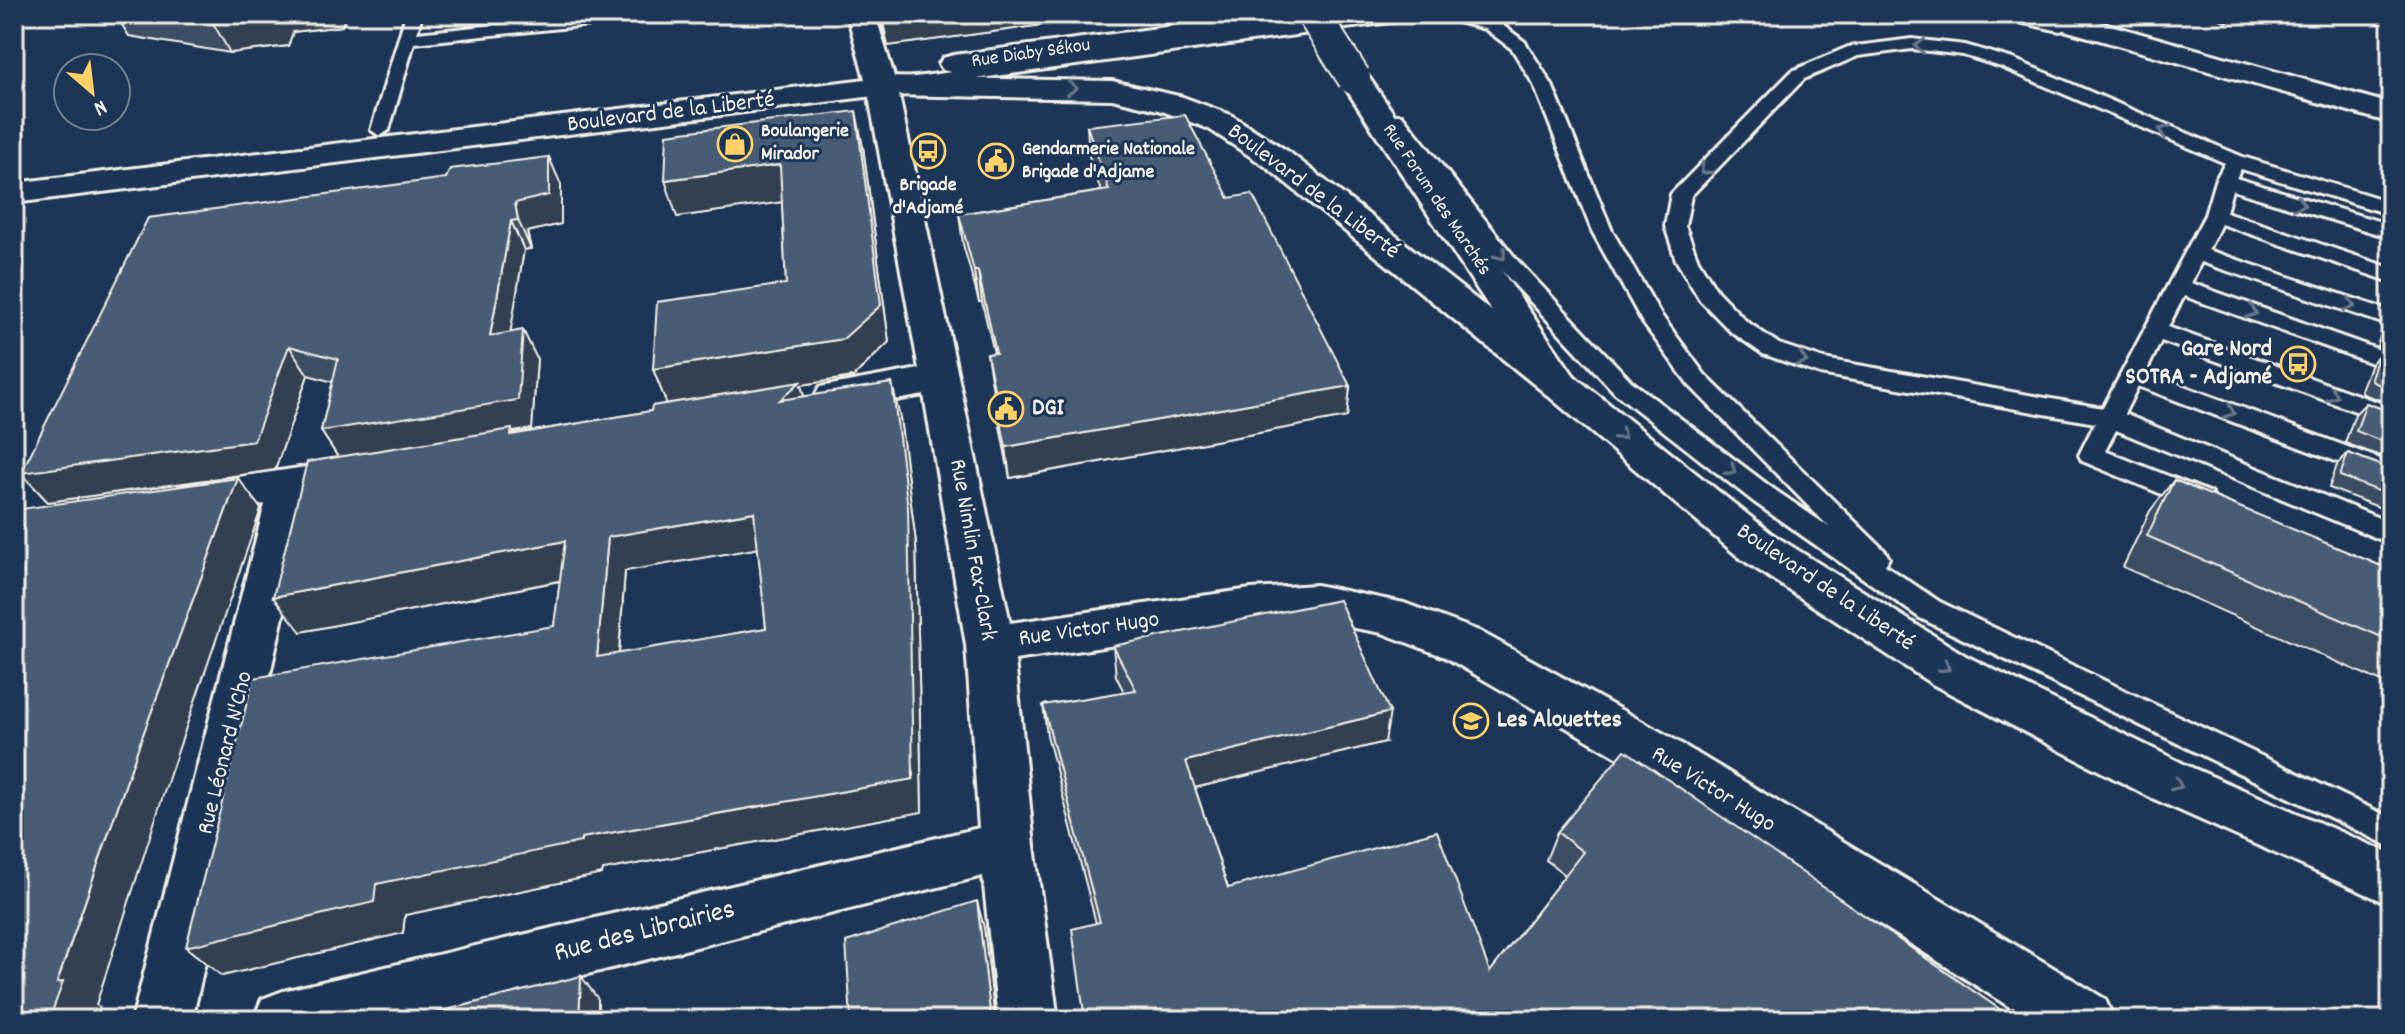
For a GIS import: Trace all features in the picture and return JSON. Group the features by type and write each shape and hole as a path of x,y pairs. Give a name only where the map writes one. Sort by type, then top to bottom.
{"street":[{"name":"Rue Nimlin Fax-Clark","path":"861,14 879,80 941,379 990,645 1007,846 1028,1020"},
{"name":"Rue Forum des Marchés","path":"1313,14 1560,385"},
{"name":"Rue Diaby Sékou","path":"879,80 1329,14"},
{"path":"2020,14 2050,18 2391,114"},
{"path":"2253,73 2391,98"},
{"name":"Boulevard de la Liberté","path":"14,193 879,80"},
{"name":"Boulevard de la Liberté","path":"14,174 380,130 879,80 1112,90 1172,104 1220,122 1277,159 1756,546 1949,670 2170,782 2391,880"},
{"path":"2318,93 2391,122"},
{"path":"802,402 941,379"},
{"path":"152,506 399,468"},
{"name":"Rue Léonard N'Cho","path":"162,1020 291,486"},
{"name":"Rue Victor Hugo","path":"990,645 1251,607 1316,603 1387,616 1462,644 1652,752 2084,1020"},
{"name":"Rue des Librairies","path":"283,1020 1007,846"}],"lane":[{"path":"380,130 414,14"},
{"path":"407,39 650,14"},
{"path":"879,80 1412,14"},
{"path":"1449,14 1491,25 1519,46 1528,59 1543,85 1602,231 1651,318 1697,380 1930,610"},
{"path":"2391,209 2236,161 2007,63 1965,50 1912,44 1854,51 1798,75 1681,194 1675,226 1687,260 1708,295 1738,326 1771,349 1820,366 2109,417 2391,534"},
{"path":"1358,83 1385,107 1509,265 1623,387 1763,495 1930,610 2391,833"},
{"path":"2220,508 2091,455 2215,215 2225,181 2236,161"},
{"path":"2225,181 2391,232"},
{"path":"2215,215 2391,275"},
{"path":"2196,253 2391,319"},
{"path":"2178,286 2391,362"},
{"path":"2154,330 2391,416"},
{"path":"2131,375 2391,473"}],"building":[{"path":"881,14 941,14 883,22"},
{"path":"856,111 881,305 843,339 653,369 657,302 786,284 780,165 665,180 667,134"},
{"path":"1185,115 1229,198 1252,194 1350,386 1006,447 987,354 996,353 978,271 974,271 959,214 1109,190 1087,126"},
{"path":"549,157 549,195 515,203 518,220 511,221 490,336 523,330 518,400 321,431 338,359 289,346 254,441 21,473 148,218 446,178 450,169"},
{"path":"2379,354 2391,358 2391,389 2373,382 2371,378"},
{"path":"800,382 780,400 892,383 908,508 913,779 581,838 581,842 376,884 374,902 186,947 253,678 554,626 565,541 273,597 307,462 512,429 511,435 651,411 652,406","holes":["754,512 766,628 597,657 608,537"]},
{"path":"2366,403 2391,412 2391,445 2356,431"},
{"path":"2348,453 2391,469 2391,496 2340,476"},
{"path":"238,478 138,748 57,983 63,982 49,1020 14,1020 14,510"},
{"path":"2174,480 2391,570 2391,641 2147,536"},
{"path":"1339,600 1390,712 1186,761 1228,888 1437,831 1490,972 1583,852 1557,832 1625,750 2004,1012 2013,1008 2021,1020 1085,1020 1072,929 1100,922 1043,705 1136,690 1113,646"},
{"path":"977,901 991,1020 851,1020 846,942"},
{"path":"581,976 579,1020 408,1020"},
{"path":"374,1012 373,1020 342,1020"}],"place":[{"name":"Boulangerie Mirador","path":"735,144"},
{"name":"Brigade d'Adjamé","path":"928,151"},
{"name":"Gendarmerie Nationale Brigade d'Adjame","path":"996,161"},
{"name":"Gare Nord SOTRA - Adjamé","path":"2298,364"},
{"name":"DGI","path":"1006,409"},
{"name":"Les Alouettes","path":"1471,721"}]}
